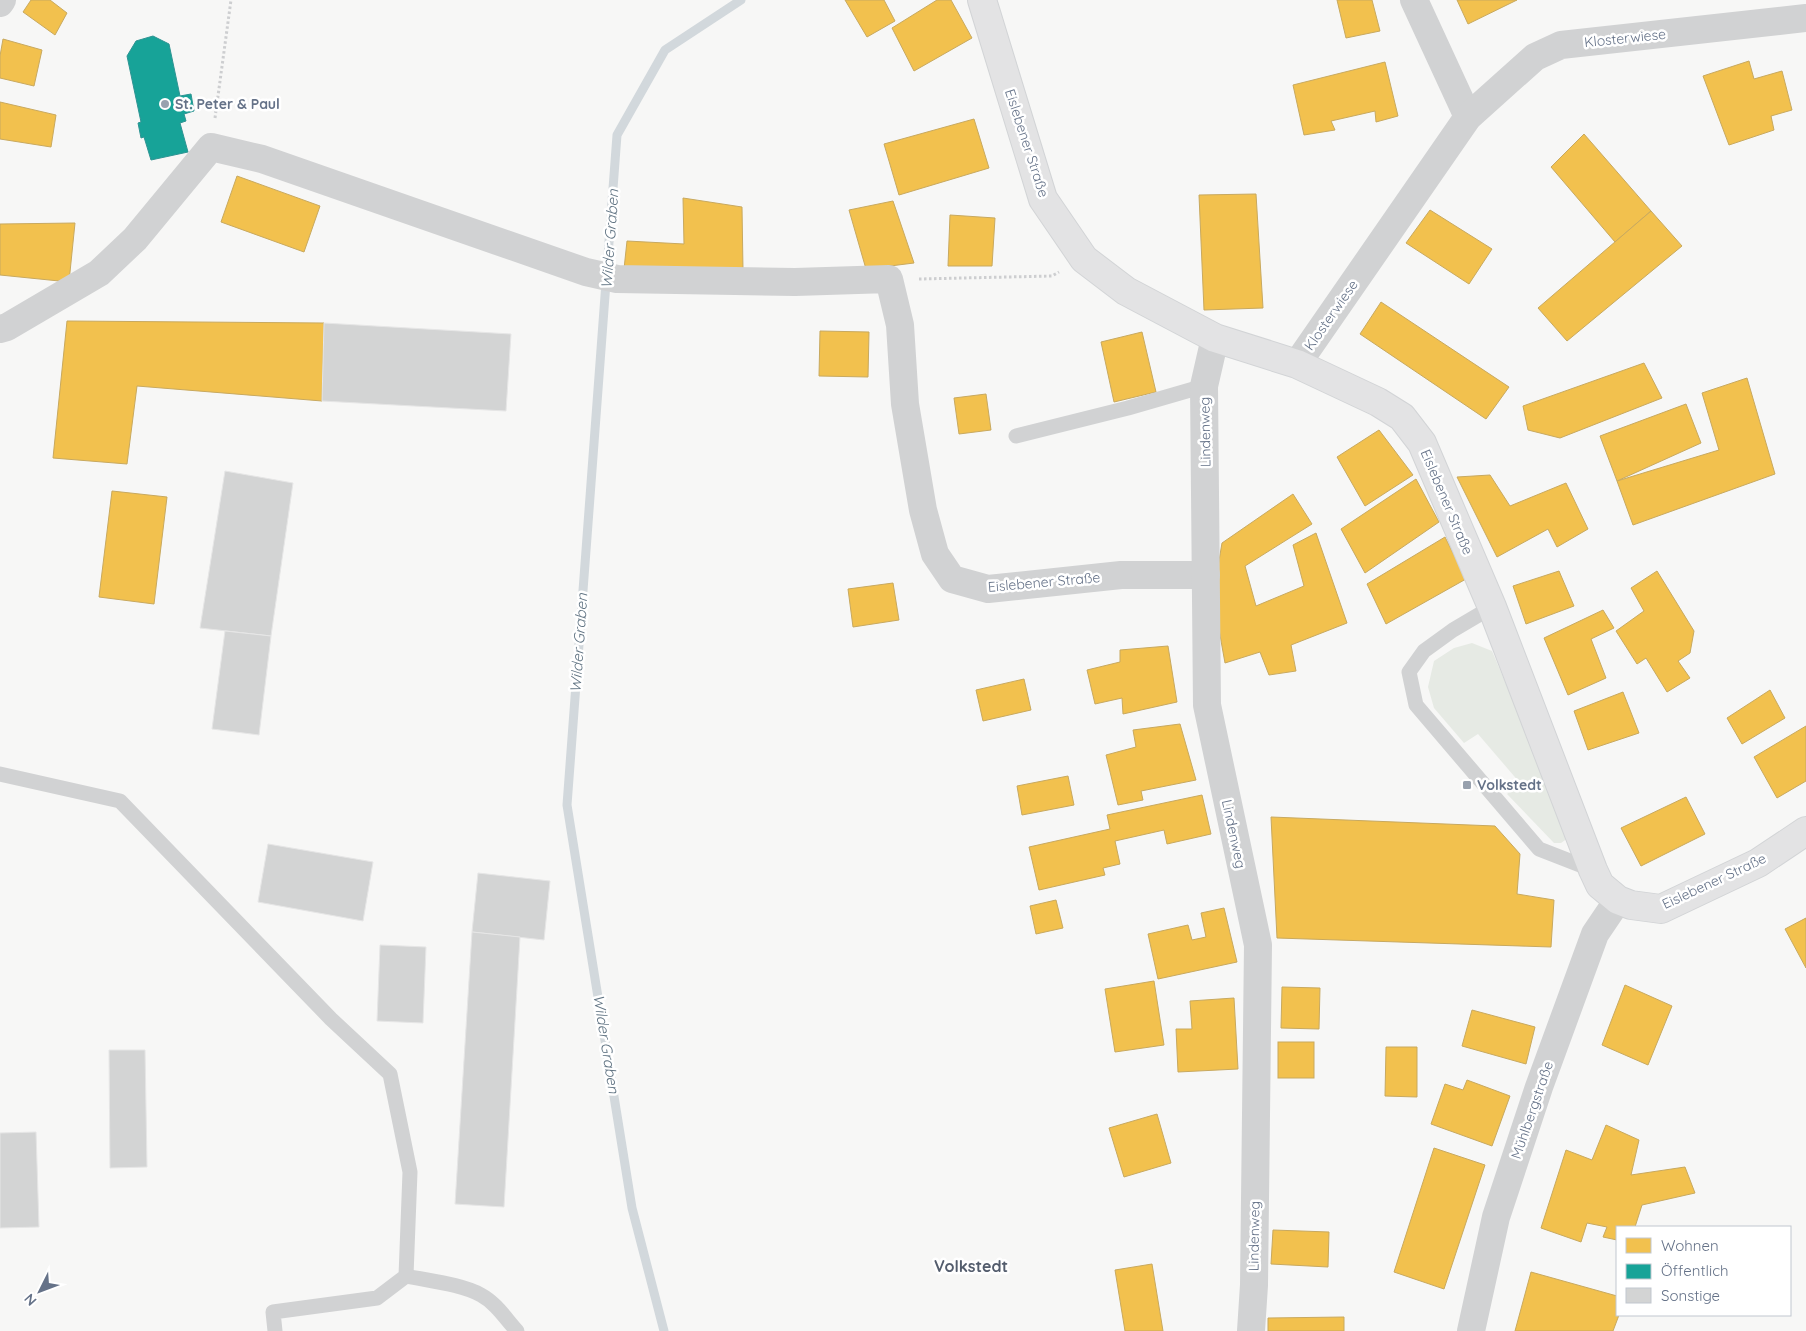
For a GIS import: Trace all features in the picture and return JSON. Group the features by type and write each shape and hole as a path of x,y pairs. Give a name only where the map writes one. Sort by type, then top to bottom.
{"main road":[{"name":"Eislebener Straße","path":"982,0 1043,199 1084,259 1126,291 1215,338 1297,364 1378,402 1402,417 1422,443 1492,607 1600,885 1618,900 1630,905 1661,909 1758,863 1806,831"}],"street":[{"path":"1414,0 1468,117"},
{"name":"Klosterwiese","path":"1297,364 1468,117 1535,57 1561,46 1806,18"},
{"path":"0,329 7,327 99,273 135,239 211,147 262,159 586,272 617,279 795,282 889,280"},
{"name":"Eislebener Straße","path":"889,280 900,325 906,404 924,510 935,554 952,579 988,589 1121,575 1206,575"},
{"name":"Lindenweg","path":"1215,338 1204,386 1207,705 1258,945 1254,1285 1251,1331"},
{"name":"Mühlbergstraße","path":"1472,1331 1496,1217 1539,1087 1595,934 1618,900"}],"lane":[{"path":"1016,436 1128,408 1204,386"},
{"path":"1492,607 1453,630 1424,651 1409,672 1416,705 1539,849 1593,870"},
{"path":"0,774 120,801 331,1019 390,1074 410,1172 406,1276"},
{"path":"275,1331 273,1312 376,1298 406,1276 455,1286 482,1295 501,1312 516,1331"}],"path":[{"path":"211,147 231,0"},
{"path":"889,280 1052,276 1084,259"}],"shaded area":[{"path":"1472,643 1492,651 1567,828 1568,838 1561,843 1554,843 1507,794 1520,783 1478,734 1464,743 1434,708 1428,687 1434,661 1454,648"}],"building: Wohnen":[{"path":"31,0 50,0 67,13 55,35 23,12"},
{"path":"845,0 884,0 895,21 867,37"},
{"path":"937,0 951,0 972,38 914,71 892,28"},
{"path":"1337,0 1372,0 1380,31 1346,38"},
{"path":"1457,0 1517,0 1468,24"},
{"path":"3,39 42,50 34,86 0,78 0,56"},
{"path":"1749,61 1754,79 1782,71 1792,110 1771,116 1774,130 1729,145 1703,76"},
{"path":"1385,62 1398,116 1376,122 1375,111 1331,121 1335,130 1304,135 1293,85"},
{"path":"0,102 56,115 51,147 0,139"},
{"path":"974,119 989,168 899,195 884,144"},
{"path":"1584,134 1651,211 1615,242 1551,167"},
{"path":"237,176 320,206 304,252 221,222"},
{"path":"1256,194 1263,308 1204,310 1199,195"},
{"path":"683,198 742,207 743,270 624,269 627,241 684,244"},
{"path":"893,201 914,263 866,269 849,210"},
{"path":"1430,210 1492,249 1469,284 1406,243"},
{"path":"1651,211 1682,246 1567,341 1538,308"},
{"path":"950,215 995,218 992,266 948,266"},
{"path":"75,223 69,282 0,275 0,224"},
{"path":"1381,302 1509,387 1486,419 1360,334"},
{"path":"67,321 324,323 322,401 137,386 127,464 53,458"},
{"path":"820,331 869,332 868,377 819,376"},
{"path":"1142,332 1156,392 1114,402 1101,342"},
{"path":"1644,363 1662,398 1560,438 1528,430 1523,406"},
{"path":"1747,378 1775,474 1633,525 1617,481 1719,450 1702,393"},
{"path":"986,394 991,430 959,434 954,398"},
{"path":"1686,404 1701,443 1617,481 1600,436"},
{"path":"1379,430 1413,475 1365,506 1337,457"},
{"path":"1490,475 1510,506 1566,483 1588,529 1557,547 1548,529 1497,557 1457,477"},
{"path":"1416,479 1439,522 1365,573 1341,529"},
{"path":"112,491 167,497 154,604 99,597"},
{"path":"1293,494 1312,524 1245,566 1256,606 1304,586 1293,545 1316,533 1347,623 1291,645 1296,671 1269,675 1260,652 1225,663 1213,596 1222,543"},
{"path":"1445,537 1466,579 1386,624 1367,584"},
{"path":"1559,571 1574,606 1526,624 1513,586"},
{"path":"1657,571 1694,631 1690,653 1678,661 1690,678 1667,692 1646,658 1637,664 1616,631 1644,611 1631,588"},
{"path":"893,583 899,620 853,627 848,589"},
{"path":"1603,610 1614,628 1591,639 1606,678 1568,695 1544,638"},
{"path":"1168,646 1177,702 1123,714 1122,698 1095,704 1087,670 1120,662 1120,650"},
{"path":"1024,679 1031,710 983,721 976,690"},
{"path":"1770,690 1785,718 1742,744 1727,718"},
{"path":"1623,692 1639,733 1588,750 1574,711"},
{"path":"1180,724 1196,780 1141,791 1143,800 1118,805 1106,755 1136,747 1133,730"},
{"path":"1806,726 1806,781 1777,798 1754,757"},
{"path":"1068,776 1074,805 1022,815 1017,786"},
{"path":"1202,795 1211,834 1167,844 1164,830 1115,841 1120,864 1103,868 1105,875 1039,890 1029,847 1110,829 1107,815"},
{"path":"1686,797 1705,834 1641,866 1621,828"},
{"path":"1271,817 1495,826 1520,854 1517,894 1554,900 1551,947 1277,938"},
{"path":"1056,900 1063,928 1036,934 1030,906"},
{"path":"1224,908 1237,962 1158,979 1148,934 1188,925 1192,940 1206,937 1201,913"},
{"path":"1806,918 1806,968 1785,929"},
{"path":"1154,981 1164,1045 1115,1052 1105,989"},
{"path":"1625,985 1672,1006 1648,1065 1602,1045"},
{"path":"1282,987 1320,988 1319,1029 1281,1028"},
{"path":"1234,998 1238,1069 1178,1072 1176,1029 1192,1029 1190,1001"},
{"path":"1472,1010 1535,1027 1526,1064 1462,1046"},
{"path":"1278,1042 1314,1042 1314,1078 1278,1078"},
{"path":"1386,1047 1417,1047 1417,1097 1385,1096"},
{"path":"1467,1080 1510,1096 1492,1146 1431,1124 1445,1084 1463,1090"},
{"path":"1157,1114 1171,1163 1124,1177 1109,1128"},
{"path":"1606,1125 1639,1140 1631,1175 1685,1167 1695,1193 1642,1205 1635,1226 1616,1226 1616,1240 1603,1237 1607,1227 1587,1223 1581,1242 1541,1228 1566,1150 1592,1160"},
{"path":"1434,1148 1485,1165 1444,1289 1394,1272"},
{"path":"1273,1230 1329,1232 1328,1267 1271,1264"},
{"path":"1152,1264 1163,1331 1125,1331 1115,1270"},
{"path":"1531,1272 1616,1296 1616,1316 1619,1316 1613,1331 1515,1331"},
{"path":"1344,1317 1344,1331 1268,1331 1268,1318"}],"building: Öffentlich":[{"name":"St. Peter & Paul","path":"153,36 169,44 180,96 191,94 194,111 184,114 186,121 180,123 188,152 151,160 144,137 141,138 138,123 141,122 127,56 136,41"}],"building: Sonstige":[{"path":"324,323 511,334 506,411 322,401"},
{"path":"225,471 293,483 271,636 200,628"},
{"path":"225,631 271,636 259,735 212,729"},
{"path":"268,844 373,862 363,921 258,902"},
{"path":"478,873 550,881 544,940 472,932"},
{"path":"472,932 520,937 504,1207 455,1204"},
{"path":"380,945 426,947 423,1023 377,1021"},
{"path":"109,1050 145,1050 147,1167 110,1168"},
{"path":"36,1132 39,1227 0,1228 0,1133"}],"waterway":[{"name":"Wilder Graben","path":"664,1331 632,1208 567,805 617,135 665,50 741,0"}],"place":[{"name":"St. Peter & Paul","path":"165,104"},
{"name":"Volkstedt","path":"1467,785"}],"district":[{"name":"Volkstedt","path":"971,1266"}]}
